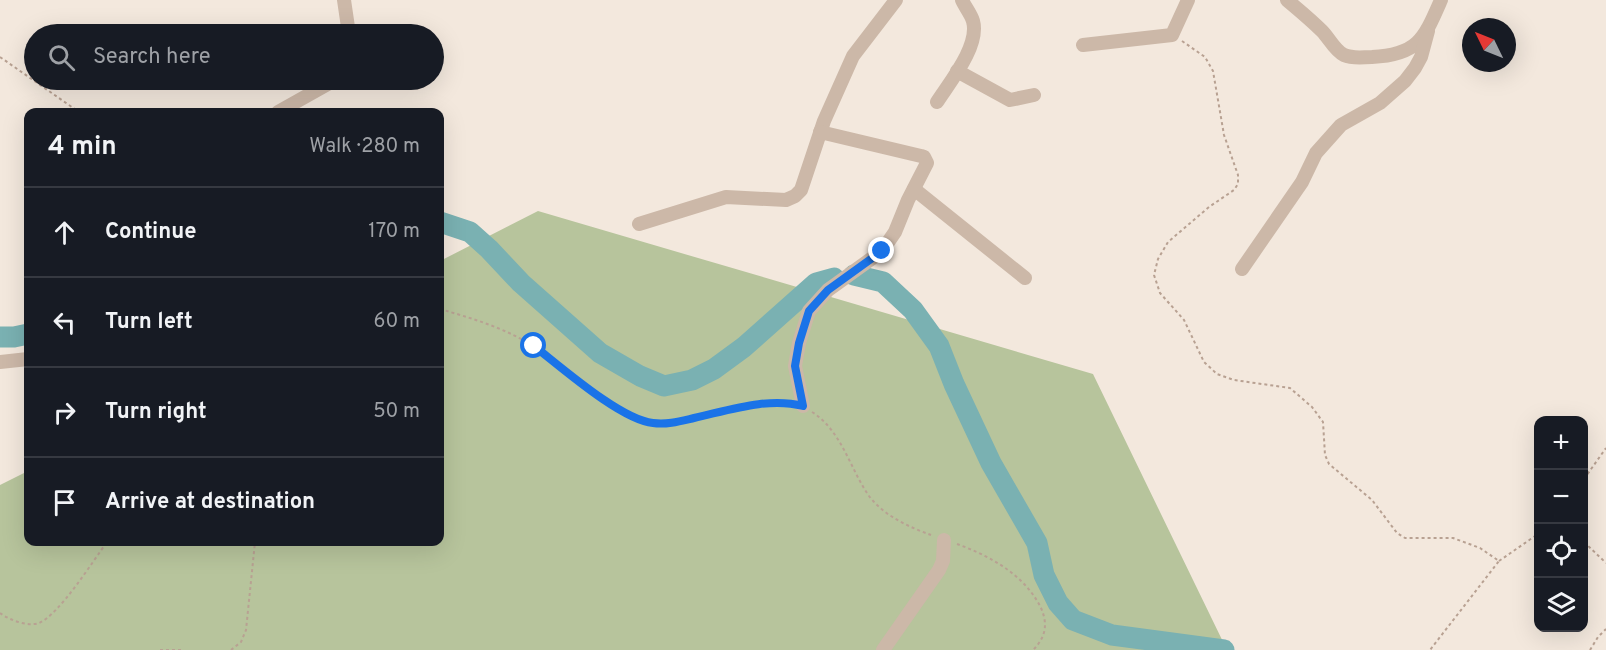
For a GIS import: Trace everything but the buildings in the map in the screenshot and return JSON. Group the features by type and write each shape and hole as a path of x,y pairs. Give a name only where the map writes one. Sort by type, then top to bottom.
{"street":[{"path":"344,0 348,24"},
{"path":"639,224 726,197 786,200 795,196 801,190 820,132 853,56 896,0"},
{"path":"937,102 967,55 972,39 973,22 962,0"},
{"path":"1083,45 1172,35 1188,0"},
{"path":"1287,0 1321,30 1343,55 1353,57 1400,54 1414,46 1428,32"},
{"path":"1242,269 1302,182 1316,153 1341,125 1380,104 1405,81 1415,68 1441,0"},
{"path":"957,71 1010,100 1034,95"},
{"path":"285,108 317,90"},
{"path":"803,406 795,366 809,311 828,290 882,251 896,232 927,163 924,157 820,132"},
{"path":"914,189 1025,278"},
{"path":"0,362 24,359"},
{"path":"883,650 939,570 943,561 944,540"}],"path":[{"path":"1172,35 1198,50 1214,71 1224,135 1238,175 1238,184 1234,190 1209,207 1168,242 1158,259 1154,275 1160,293 1184,320 1204,362 1217,374 1234,380 1290,388 1312,407 1323,422 1325,455 1329,464 1372,500 1397,533 1405,538 1453,538 1480,548 1499,561"},
{"path":"0,57 24,74"},
{"path":"47,90 73,108"},
{"path":"444,310 507,332 534,346 613,406 652,423 675,423 754,405 789,403 803,406 817,415 831,431 849,456 871,498 890,515 917,530 976,551 1015,574 1035,594 1046,619 1046,632 1033,650"},
{"path":"1588,473 1606,448"},
{"path":"1430,650 1499,561 1534,537"},
{"path":"0,613 19,622 37,624 52,615 104,546"},
{"path":"231,650 240,642 246,630 255,546"},
{"path":"1588,546 1606,563"},
{"path":"1590,650 1606,629"},
{"path":"160,650 181,650"}],"green space":[{"path":"538,211 1093,374 1227,650 0,650 0,485 24,473 24,546 444,546 444,259"}],"waterway":[{"path":"444,223 470,232 521,283 600,353 640,376 664,386 692,380 714,369 744,347 816,283 834,278"},
{"path":"854,275 883,282 913,310 939,346 991,463 1037,543 1044,575 1058,603 1073,620 1112,635 1224,650"},
{"path":"0,337 24,335"}],"route":[{"path":"534,346 613,406 652,423 675,423 754,405 789,403 803,406 795,366 809,311 828,290 882,251"}]}
